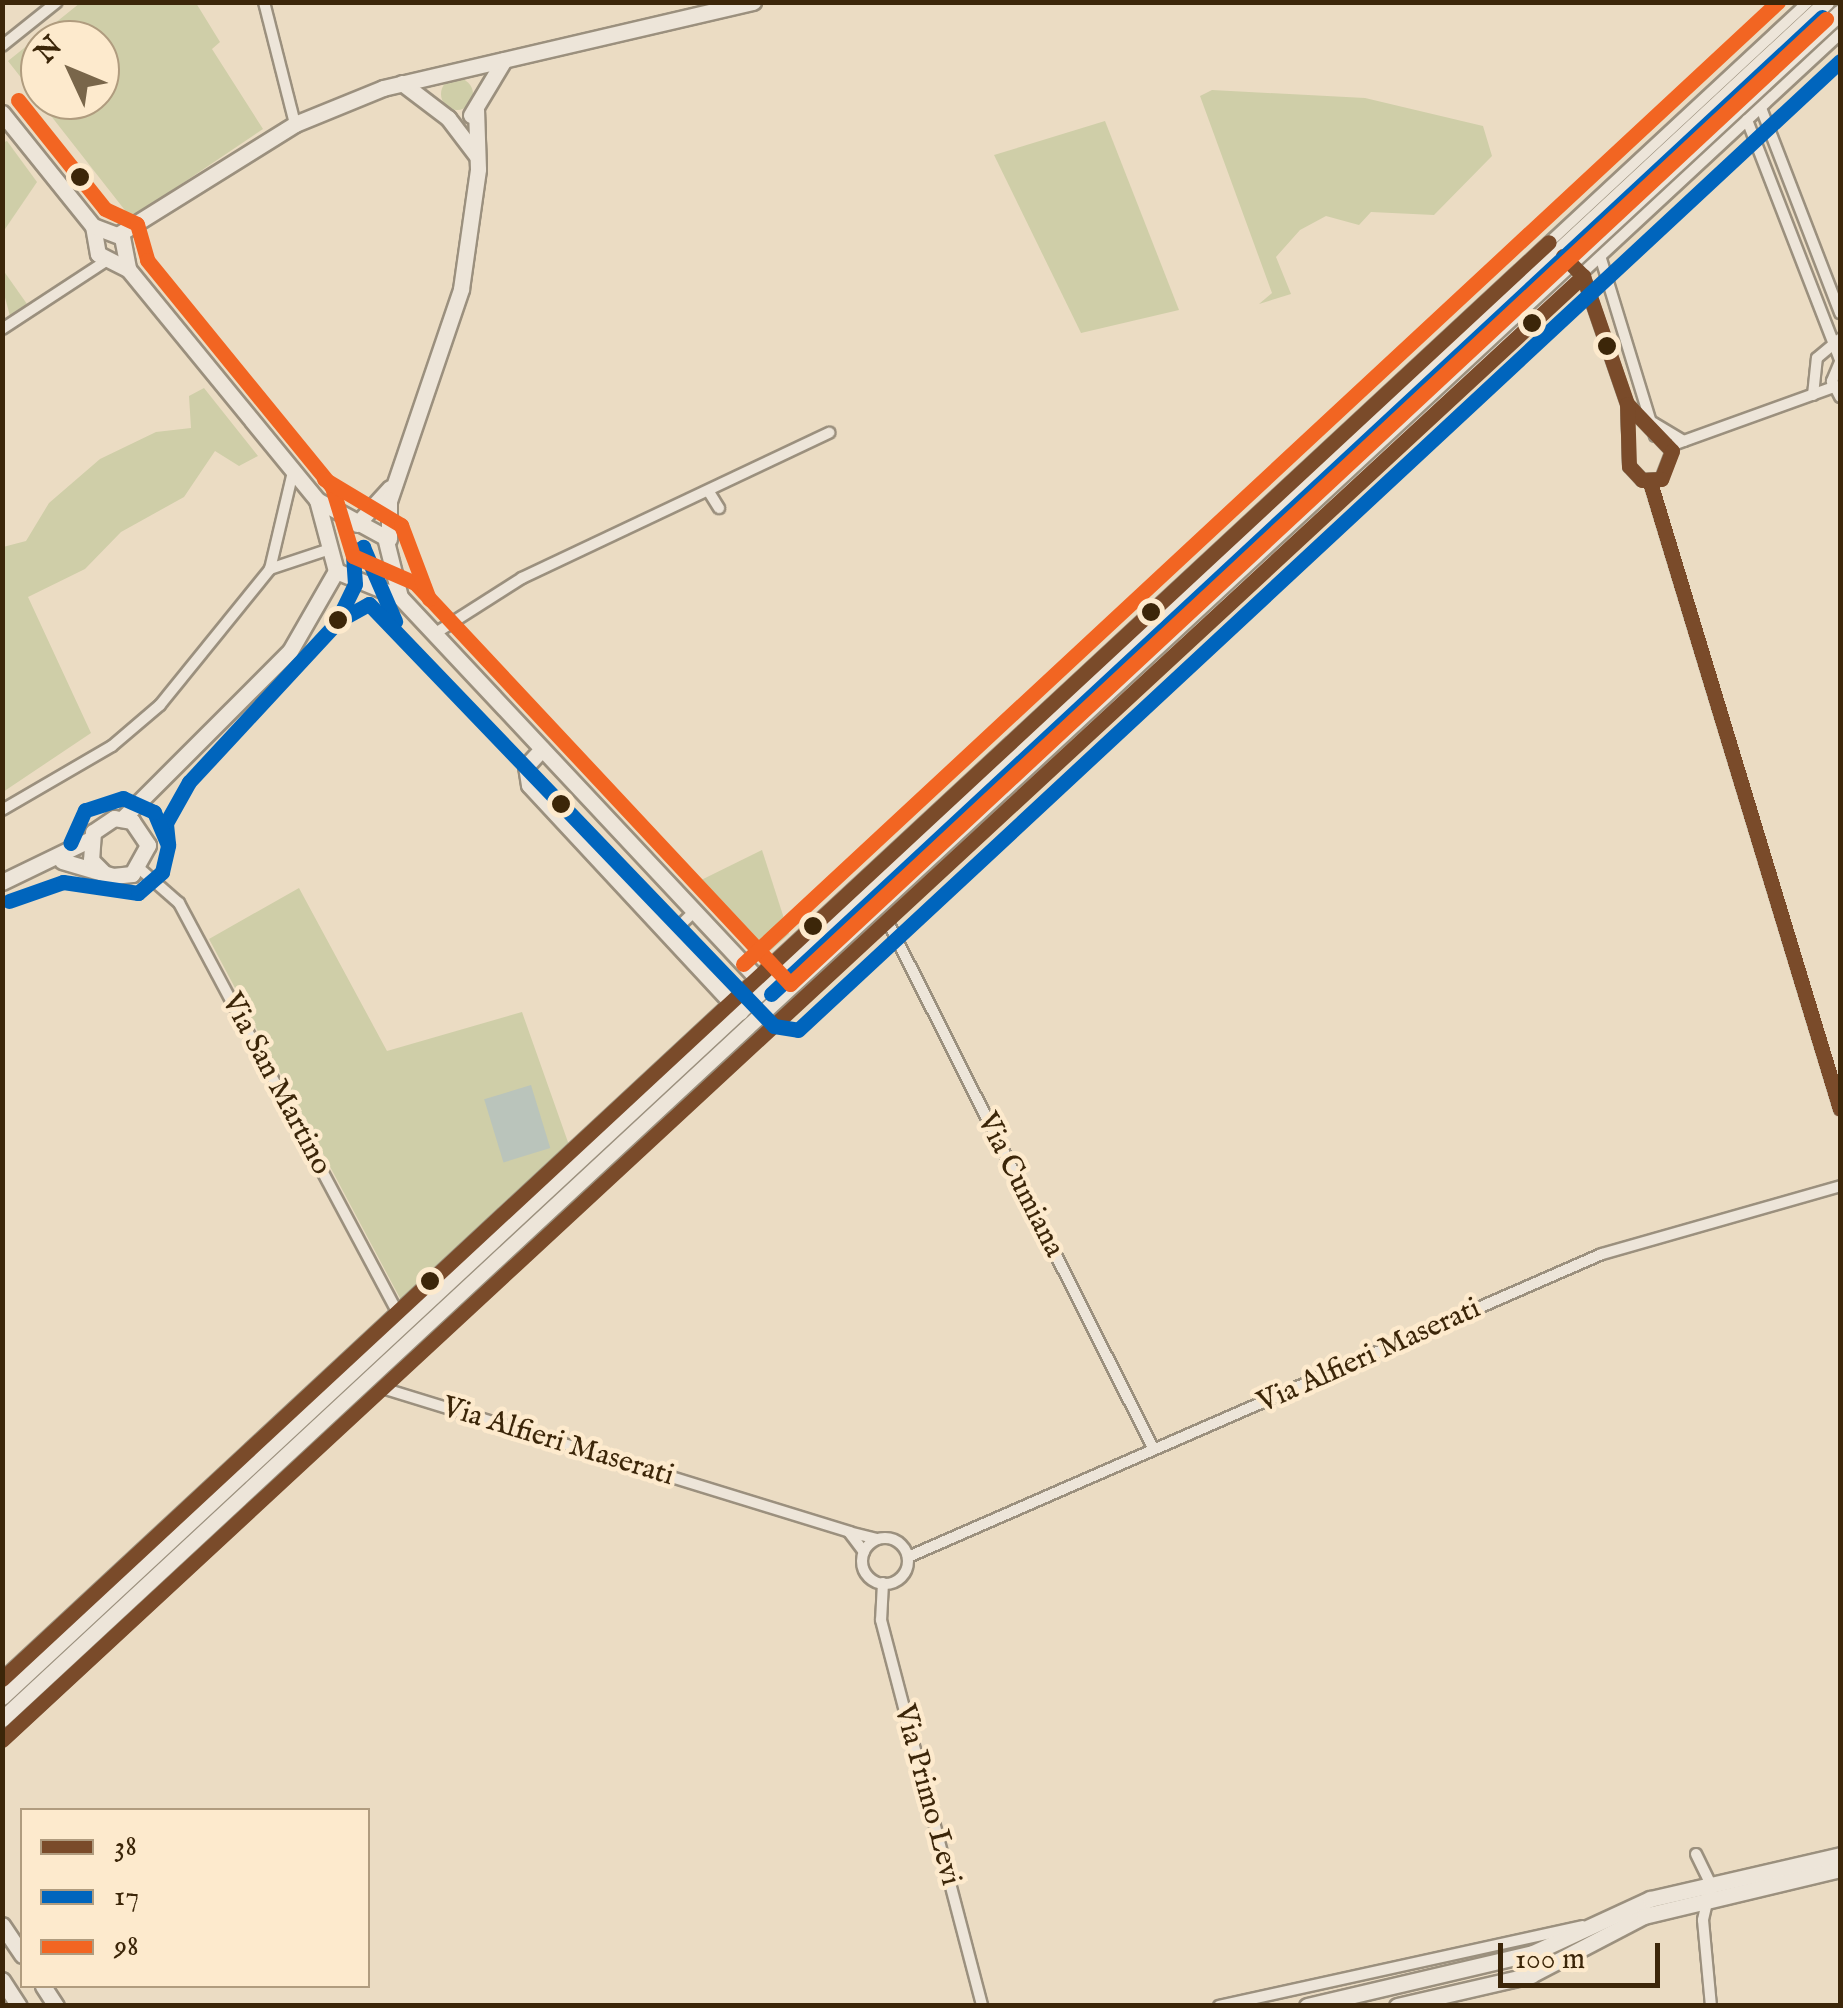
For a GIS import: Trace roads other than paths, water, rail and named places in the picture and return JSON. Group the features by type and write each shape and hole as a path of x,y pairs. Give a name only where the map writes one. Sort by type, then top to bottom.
{"street":[{"path":"2,46 57,2"},
{"path":"264,2 294,124"},
{"path":"2,328 139,227 294,124 402,83 438,79 511,54 688,8 753,2"},
{"path":"1559,252 1808,2"},
{"path":"2,1719 1826,2"},
{"path":"1559,252 1840,12"},
{"path":"2,1740 382,1388 772,995 887,920 1840,34"},
{"path":"400,596 390,555 387,508 453,322 478,156 476,110 481,88 511,54"},
{"path":"466,71 481,88"},
{"path":"438,79 442,113"},
{"path":"402,83 442,113 478,156"},
{"path":"1761,108 1840,313"},
{"path":"442,113 476,110"},
{"path":"2,114 317,500 354,524 377,528 390,555"},
{"path":"1627,404 1652,436 1670,446 1812,395 1837,392 1837,340 1747,120"},
{"path":"1559,252 1583,276 1627,404 1629,466 1650,482 1840,1109"},
{"path":"1601,259 1652,436"},
{"path":"1595,311 1623,329"},
{"path":"1812,395 1817,358 1837,340"},
{"path":"1650,420 1685,442"},
{"path":"434,634 522,578 829,433"},
{"path":"1631,447 1652,436"},
{"path":"1650,482 1672,468 1670,446"},
{"path":"2,810 112,746 160,706 270,569 293,472"},
{"path":"270,569 331,546 398,477"},
{"path":"709,492 719,508"},
{"path":"317,500 336,571 325,604"},
{"path":"2,882 62,861 90,840 98,825 123,818 160,786 325,604 364,582 390,555"},
{"path":"336,571 400,596 772,995"},
{"path":"542,749 526,766 529,785 736,1007"},
{"path":"62,861 104,874 140,868 148,845 146,820 160,786"},
{"path":"123,818 148,845"},
{"path":"90,840 104,874"},
{"name":"Via San Martino","path":"140,868 179,904 398,1314"},
{"path":"670,935 694,912"},
{"name":"Via Cumiana","path":"887,920 1154,1450"},
{"path":"2,1679 736,1007 772,995"},
{"path":"2,1697 736,1007"},
{"name":"Via Alfieri Maserati","path":"908,1557 1602,1254 1840,1186"},
{"name":"Via Alfieri Maserati","path":"382,1388 878,1539"},
{"path":"849,1532 864,1552 864,1568 884,1584 903,1575 908,1557 898,1542 878,1539 864,1552"},
{"name":"Via Primo Levi","path":"884,1584 881,1620 982,2006"},
{"path":"1696,1854 1710,1892 1711,2006"},
{"path":"1220,2006 1598,1924 1840,1855"},
{"path":"1398,2006 1531,1974 1633,1920 1710,1892 1840,1869"},
{"path":"1306,2006 1534,1953 1598,1924"},
{"path":"2,1925 20,1952"},
{"path":"2,1980 19,2006"}]}
